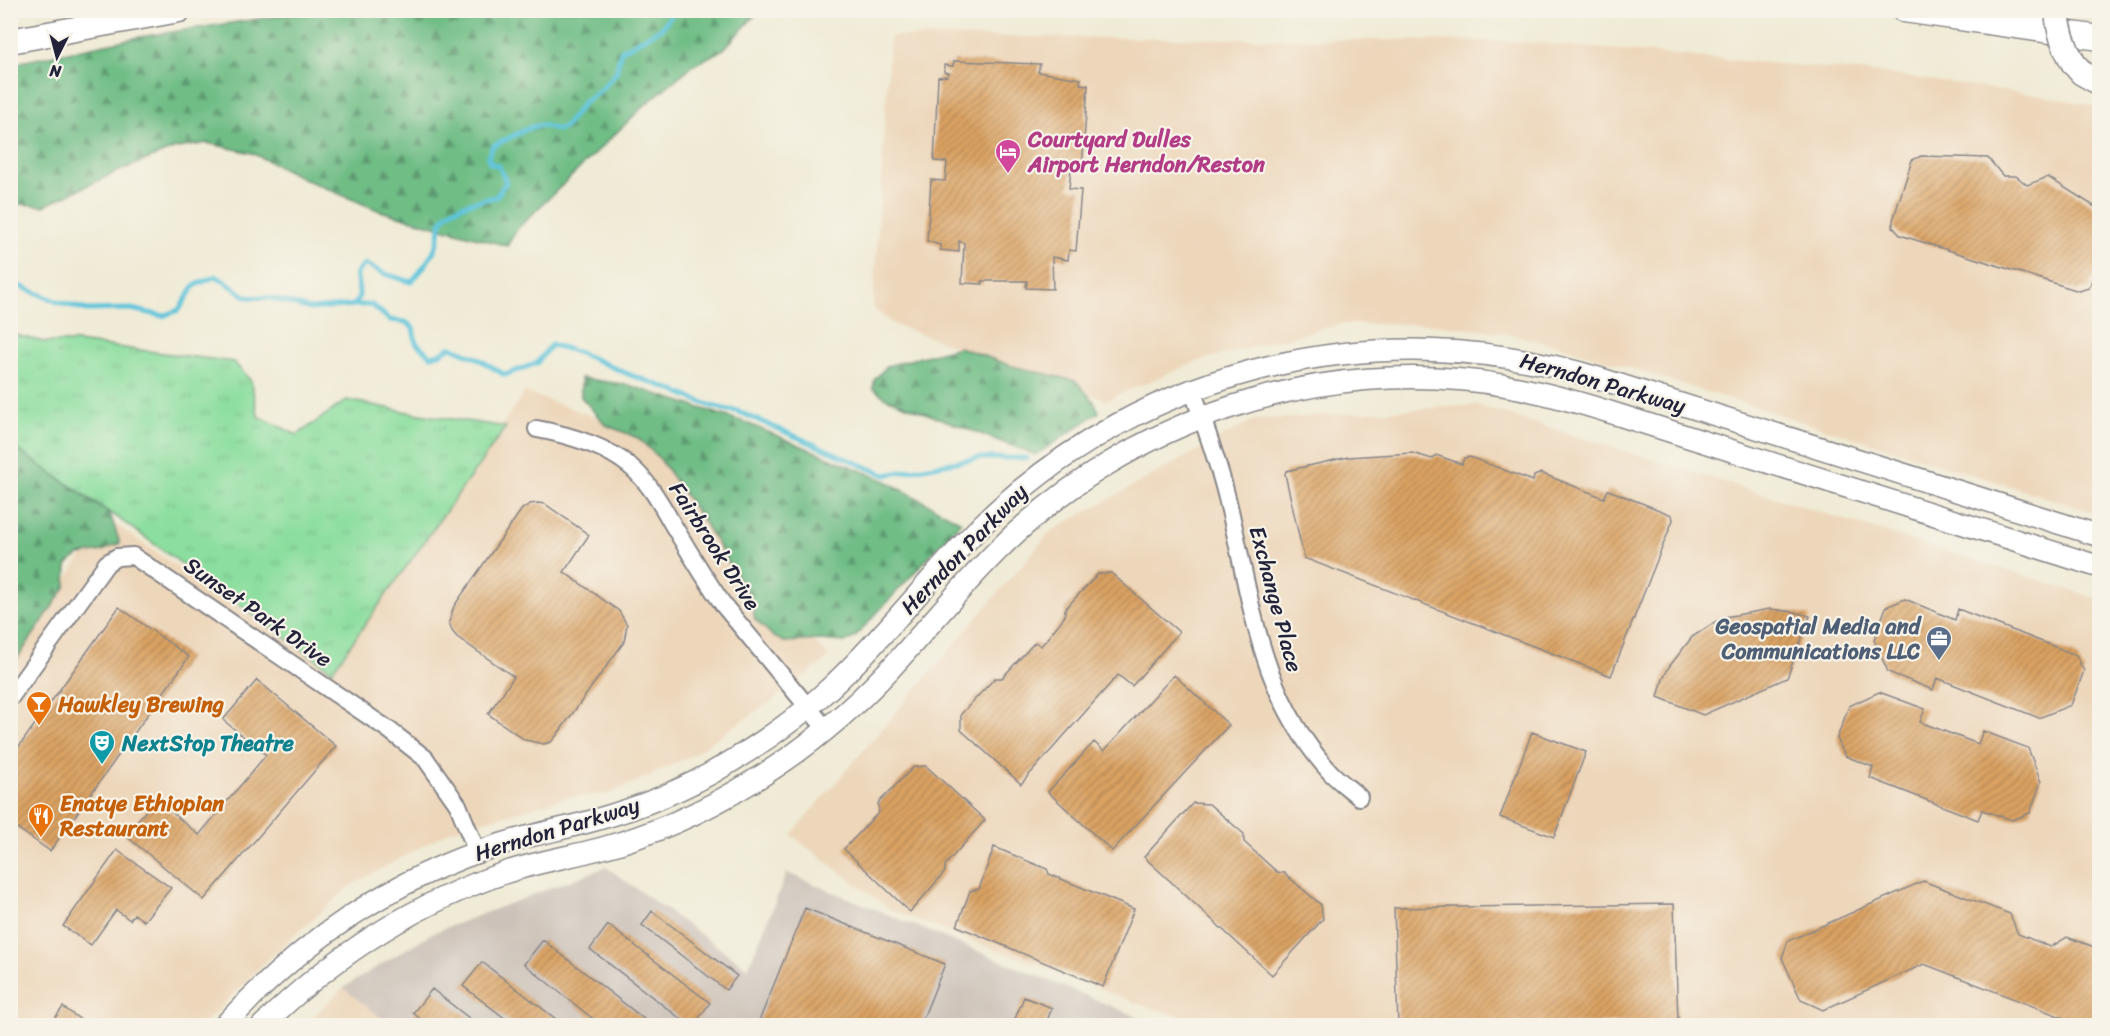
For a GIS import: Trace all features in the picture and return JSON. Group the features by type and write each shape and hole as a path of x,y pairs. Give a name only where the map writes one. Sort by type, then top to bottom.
{"highway":[{"path":"10,41 179,10"},
{"path":"1904,10 2100,38"},
{"path":"2057,10 2063,43 2074,64 2082,74 2100,83"}],"main road":[{"name":"Herndon Parkway","path":"224,1026 281,968 332,928 401,886 477,852 596,820 675,792 746,753 808,708 875,643 965,542 1051,466 1102,433 1150,407 1192,389 1266,367 1321,356 1405,349 1471,352 1526,360 1574,371 2100,536"},
{"name":"Herndon Parkway","path":"262,1026 299,991 337,960 408,915 457,891 512,870 599,849 677,822 751,782 826,729 882,677 973,575 1042,508 1114,458 1159,435 1202,417 1258,398 1311,386 1374,380 1455,380 1506,386 1562,398 2100,567"},
{"path":"1758,459 1768,432"}],"street":[{"name":"Exchange Place","path":"1192,389 1226,494 1260,646 1271,677 1301,734 1332,774 1359,797"},
{"name":"Fairbrook Drive","path":"537,429 566,435 597,447 617,457 639,475 665,511 725,607 826,729"},
{"name":"Sunset Park Drive","path":"10,698 103,568 117,557 134,556 379,723 425,758 458,805 477,852"}],"shaded area":[{"path":"890,36 1513,41 1872,72 2056,98 2099,107 2099,514 1563,347 1509,334 1431,324 1341,324 1198,361 1106,400 893,324 873,308"},
{"path":"525,392 665,442 760,589 830,657 776,698 689,757 609,794 568,797 450,831 350,886 264,963 203,1025 11,1026 11,662 107,519 330,670"},
{"path":"1477,405 2099,599 2099,1025 1216,1025 1150,1008 891,910 791,835 1051,531 1253,420"},
{"path":"606,867 748,968 787,873 1155,1024 1154,1026 392,1026 343,988 432,933"},
{"path":"343,988 392,1025 303,1026"}],"green space":[{"path":"318,10 759,11 724,49 692,66 646,104 518,228 507,246 380,211 304,179 252,153 207,143 173,149 114,173 44,206 11,203 11,64 139,37"},
{"path":"11,334 44,342 76,342 234,362 251,381 258,416 297,435 347,400 506,427 332,671 115,516 11,445"},
{"path":"959,347 1012,366 1076,381 1095,403 1099,412 1036,455 886,398 873,388 875,379 887,366"},
{"path":"581,378 628,385 744,422 888,482 961,522 854,638 845,642 821,640 784,642 774,637 755,619 750,597 705,524 660,459 638,438 606,425 581,397"},
{"path":"11,445 110,514 120,543 102,551 79,555 67,564 66,586 11,668"}],"building":[{"name":"Courtyard Dulles Airport Herndon/Reston","path":"954,61 1040,64 1038,72 1081,79 1080,84 1088,85 1082,170 1071,170 1069,189 1081,190 1076,251 1069,250 1068,260 1052,257 1053,289 1026,288 1027,281 962,283 964,243 959,241 959,252 940,250 940,245 927,241 931,180 945,181 947,162 934,161 938,77 947,76 949,73 944,72 944,65 953,66"},
{"path":"1921,156 1988,158 2003,176 2016,176 2027,185 2048,177 2100,210 2100,259 2089,288 2079,291 1900,235 1893,227 1893,220 1912,160"},
{"path":"1412,453 1432,459 1436,455 1462,464 1464,458 1470,457 1533,481 1534,476 1541,473 1604,498 1608,490 1672,515 1673,520 1611,676 1304,558 1286,471 1348,457"},
{"path":"530,504 545,504 589,535 564,572 619,611 627,625 624,642 557,735 551,742 544,744 525,740 488,714 514,677 457,637 449,622 454,606 522,509"},
{"path":"1111,573 1179,632 1132,686 1118,675 1021,784 961,730 961,714 995,678 1002,678 1035,642 1041,646 1065,616 1065,609 1098,574"},
{"path":"1905,599 1955,620 1958,609 2076,655 2084,671 2071,705 2039,718 1937,678 1933,690 1888,672 1874,640 1886,607"},
{"path":"119,607 189,657 50,851 10,823 10,759"},
{"path":"1770,609 1810,616 1787,678 1703,715 1658,697 1669,667 1692,637 1725,617"},
{"path":"1174,675 1229,725 1112,851 1048,792 1094,742 1104,751"},
{"path":"257,680 336,746 204,900 125,835 156,799 199,835 266,755 223,720"},
{"path":"1879,692 1925,709 1920,722 1978,744 1983,731 2028,748 2041,782 2030,813 2012,820 1982,810 1978,820 1870,778 1873,767 1845,756 1837,738 1849,706"},
{"path":"1532,732 1586,752 1554,837 1500,817"},
{"path":"926,766 985,820 945,865 945,872 910,912 844,849 879,812 878,803 914,767"},
{"path":"1193,803 1209,804 1244,834 1244,842 1277,872 1284,873 1321,905 1323,919 1272,975 1144,857"},
{"path":"994,847 1047,869 1049,874 1134,909 1103,987 957,926 970,891 979,889"},
{"path":"117,850 171,888 144,921 134,914 130,920 116,910 91,945 63,926"},
{"path":"1923,881 2010,914 2018,934 2051,947 2067,937 2100,949 2100,1021 2074,1022 1924,964 1823,1010 1801,1000 1782,958 1788,941"},
{"path":"1674,904 1678,1021 1505,1026 1398,1026 1394,908"},
{"path":"805,908 945,964 920,1026 757,1026"},
{"path":"652,911 737,976 726,990 642,925"},
{"path":"608,925 710,1003 693,1026 590,949"},
{"path":"543,940 653,1026 602,1026 524,964"},
{"path":"482,962 565,1026 515,1026 463,986"},
{"path":"432,989 479,1026 429,1026 413,1013"},
{"path":"1024,997 1052,1008 1045,1026 1012,1026"},
{"path":"63,1007 89,1026 49,1026"}],"waterway":[{"path":"355,305 359,298 357,275 360,268 365,264 385,274 411,282 432,254 440,225 447,214 463,205 496,197 506,182 499,166 490,163 488,156 493,146 531,127 543,125 558,130 564,128 583,103 598,92 616,73 621,51 662,28 675,10"},
{"path":"10,282 58,302 87,310 131,309 163,316 179,310 194,286 216,276 247,297 271,298 310,309 372,305 390,320 406,322 413,328 416,343 431,356 451,347 477,358 505,375 537,363 551,345 571,350 701,402 737,411 885,475 978,458 1027,458"}],"place":[{"name":"Courtyard Dulles Airport Herndon/Reston","path":"1008,175"},
{"name":"Geospatial Media and Communications LLC","path":"1939,662"},
{"name":"Hawkley Brewing","path":"39,727"},
{"name":"NextStop Theatre","path":"102,766"},
{"name":"Enatye Ethiopian Restaurant","path":"41,839"}]}
